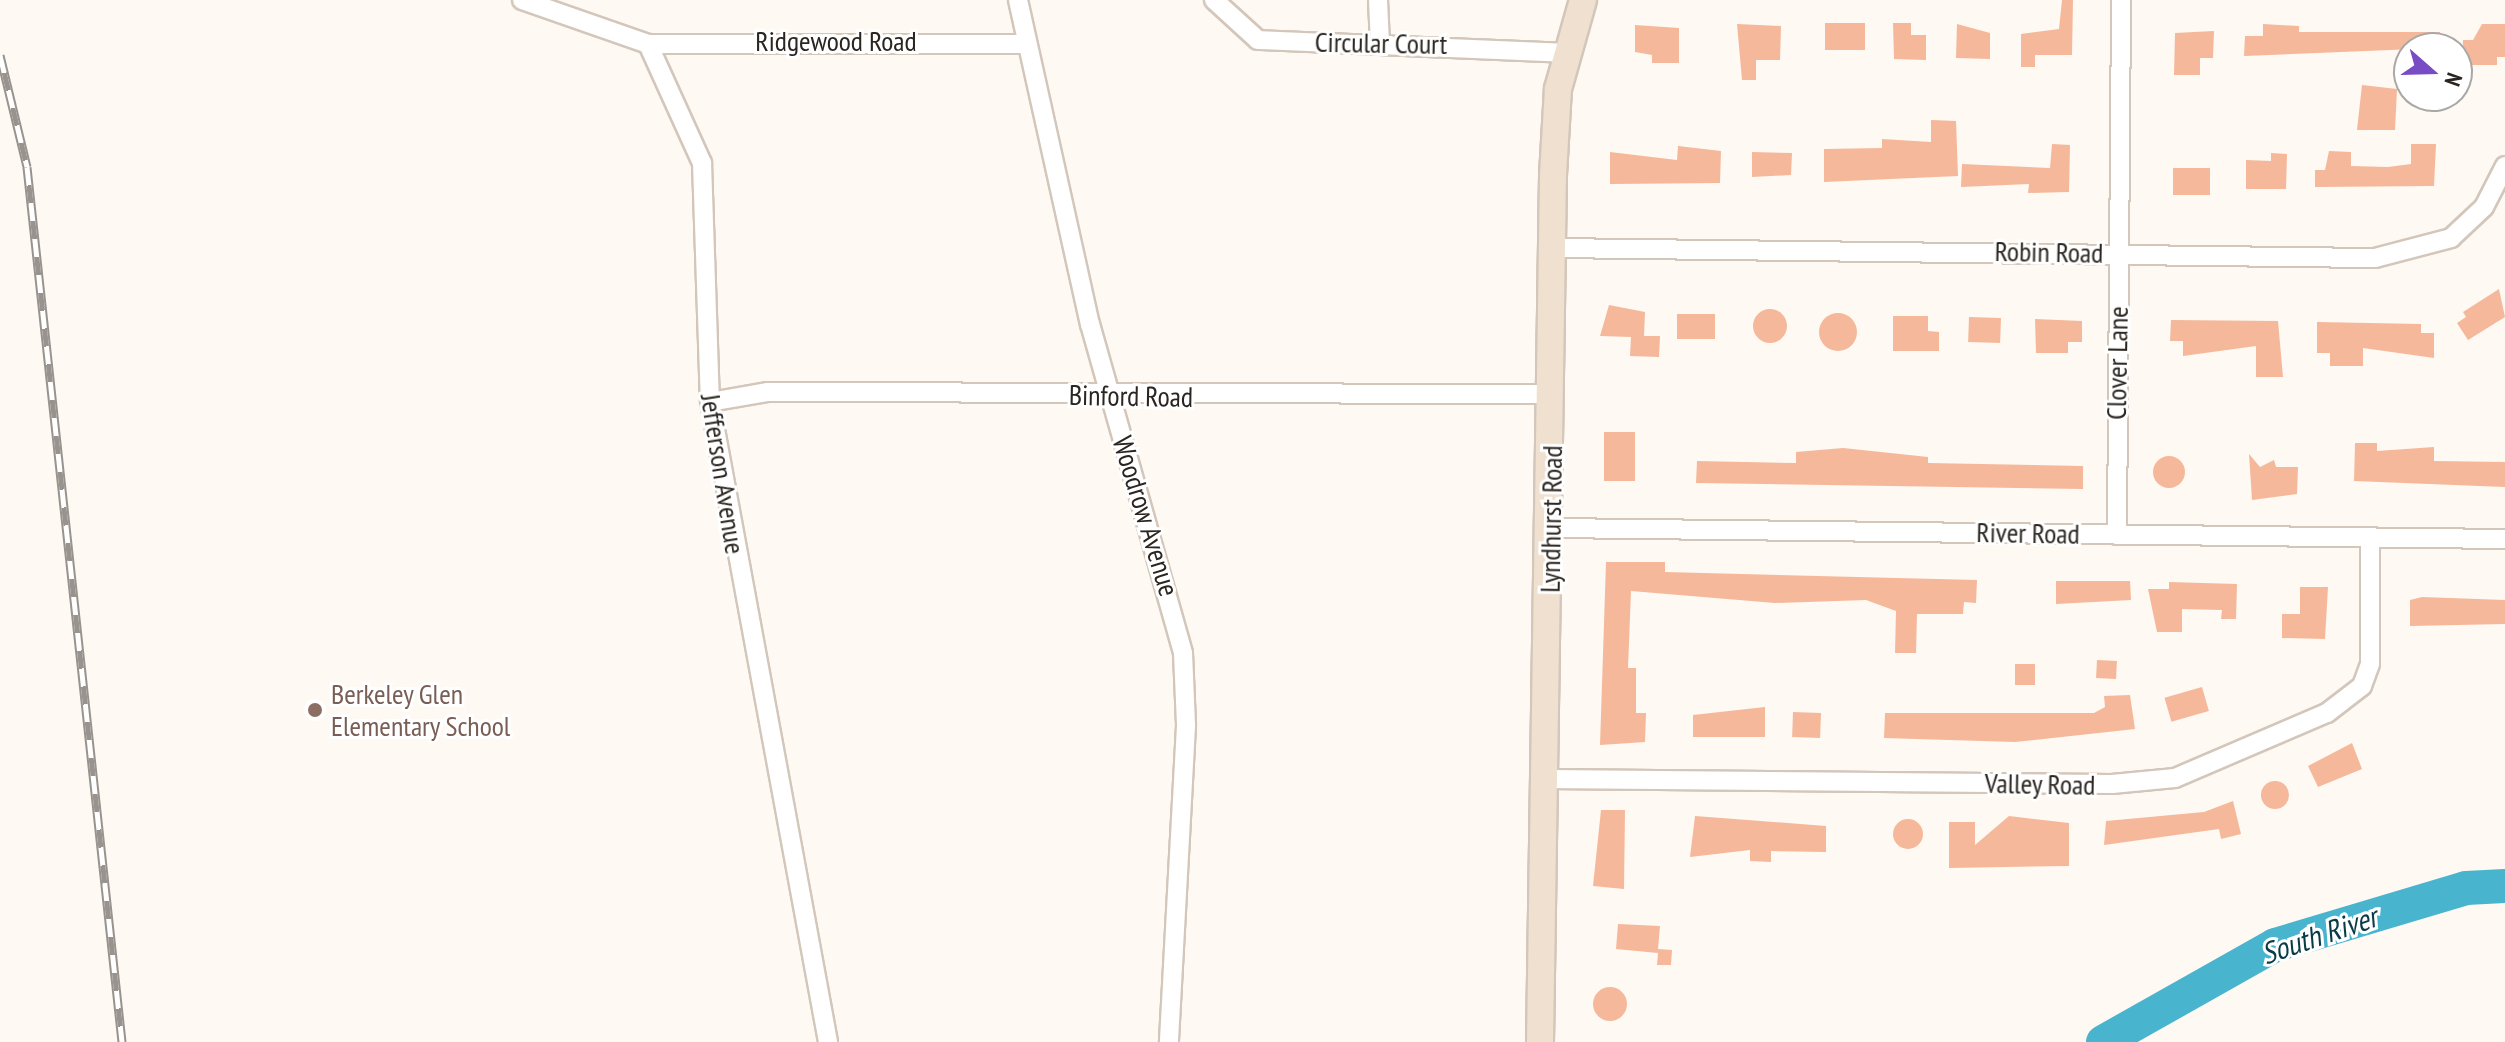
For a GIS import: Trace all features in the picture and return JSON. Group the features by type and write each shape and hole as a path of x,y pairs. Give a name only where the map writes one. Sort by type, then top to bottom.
{"main road":[{"name":"Lyndhurst Road","path":"1540,1042 1551,528 1553,248 1566,53 1583,0"}],"street":[{"path":"522,0 648,44"},
{"name":"Woodrow Avenue","path":"1018,0 1024,44 1109,395 1183,653 1186,726 1169,1042"},
{"name":"Circular Court","path":"1214,0 1258,40 1566,53"},
{"path":"1378,0 1380,44"},
{"name":"Clover Lane","path":"2117,535 2121,0"},
{"name":"Ridgewood Road","path":"648,44 1024,44"},
{"name":"Jefferson Avenue","path":"648,44 688,121 709,188 710,402 828,1042"},
{"name":"Robin Road","path":"1553,248 2375,258 2419,251 2469,224 2505,166"},
{"name":"Binford Road","path":"710,402 768,392 1553,394"},
{"name":"River Road","path":"1551,528 2505,539"},
{"name":"Valley Road","path":"1546,779 2112,784 2175,778 2327,713 2362,686 2370,664 2370,538"}],"building":[{"path":"2062,0 2073,0 2072,55 2035,55 2035,67 2021,67 2021,34 2059,29"},
{"path":"1825,23 1865,23 1865,50 1825,50"},
{"path":"1893,23 1911,23 1911,35 1926,35 1926,60 1894,59"},
{"path":"1737,24 1781,26 1780,60 1756,60 1756,80 1742,80"},
{"path":"1957,24 1990,33 1990,59 1956,58"},
{"path":"2263,24 2299,26 2299,32 2393,32 2393,50 2244,56 2245,36 2263,36"},
{"path":"2482,24 2505,24 2505,57 2497,57 2497,65 2473,65 2473,40"},
{"path":"1635,25 1679,28 1679,63 1652,63 1652,55 1635,52"},
{"path":"2214,31 2213,58 2200,58 2200,75 2174,75 2175,33"},
{"path":"2362,85 2393,89 2395,130 2357,130"},
{"path":"1931,120 1956,121 1958,176 1824,182 1824,149 1882,148 1882,139 1931,142"},
{"path":"2052,144 2070,145 2069,192 2028,193 2029,184 1961,187 1962,164 2050,168"},
{"path":"2411,144 2436,144 2434,186 2315,187 2315,170 2325,170 2329,151 2351,152 2351,166 2388,167 2411,164"},
{"path":"1678,146 1721,151 1720,183 1610,184 1610,152 1677,160"},
{"path":"1752,152 1792,153 1791,175 1752,177"},
{"path":"2271,153 2287,154 2286,189 2246,189 2246,160 2271,161"},
{"path":"2173,168 2210,168 2210,195 2173,195"},
{"path":"2499,289 2505,317 2468,340 2457,323 2466,317 2463,312"},
{"path":"1609,305 1645,312 1644,336 1660,336 1659,357 1630,356 1631,337 1600,336"},
{"path":"1770,309 1782,314 1787,326 1782,338 1770,343 1758,338 1753,326 1758,314"},
{"path":"1838,313 1852,318 1857,332 1852,346 1838,351 1824,346 1819,332 1824,318"},
{"path":"1677,314 1715,314 1715,339 1677,339"},
{"path":"1893,316 1928,316 1928,331 1939,332 1939,351 1893,351"},
{"path":"1969,317 2001,318 2000,343 1968,342"},
{"path":"2035,319 2082,321 2082,342 2068,342 2068,353 2036,353"},
{"path":"2171,320 2278,321 2283,377 2256,377 2256,346 2183,356 2183,341 2170,341"},
{"path":"2317,322 2421,324 2421,333 2434,333 2434,358 2363,348 2363,366 2330,366 2330,353 2317,353"},
{"path":"1604,432 1635,432 1635,481 1604,481"},
{"path":"2355,443 2377,443 2377,451 2434,447 2434,461 2505,462 2505,487 2354,481"},
{"path":"1843,448 1928,457 1928,463 2083,466 2083,489 1696,483 1697,461 1796,463 1796,452"},
{"path":"2249,454 2260,467 2274,460 2276,467 2298,467 2297,494 2252,500"},
{"path":"2169,456 2181,460 2185,472 2181,484 2169,488 2157,484 2153,472 2157,460"},
{"path":"1606,562 1665,562 1665,572 1977,580 1976,603 1964,602 1963,614 1917,614 1916,653 1895,653 1896,611 1866,600 1775,603 1631,591 1628,668 1636,668 1636,713 1646,713 1645,742 1600,745"},
{"path":"2056,581 2130,581 2131,600 2056,604"},
{"path":"2169,582 2237,584 2236,619 2221,619 2222,610 2182,609 2182,632 2157,632 2148,589 2169,589"},
{"path":"2300,587 2328,587 2325,639 2282,638 2282,614 2300,614"},
{"path":"2422,597 2505,600 2505,624 2410,626 2410,600"},
{"path":"2097,660 2117,661 2116,679 2096,678"},
{"path":"2015,664 2035,664 2035,685 2015,685"},
{"path":"2202,687 2209,711 2171,722 2165,698"},
{"path":"2130,695 2135,729 2015,742 1884,738 1885,713 2094,713 2105,707 2104,696"},
{"path":"1765,707 1765,737 1693,737 1693,715"},
{"path":"1793,712 1821,713 1820,738 1792,737"},
{"path":"2352,743 2362,769 2318,787 2308,766"},
{"path":"2275,781 2285,785 2289,795 2285,805 2275,809 2265,805 2261,795 2265,785"},
{"path":"2233,801 2241,834 2221,839 2219,829 2104,845 2106,821 2204,812"},
{"path":"1601,810 1625,810 1624,889 1593,886"},
{"path":"1695,816 1826,826 1826,852 1771,851 1771,862 1750,861 1750,850 1690,857"},
{"path":"2009,816 2069,823 2069,866 1949,868 1949,822 1975,822 1975,845"},
{"path":"1908,819 1919,823 1923,834 1919,845 1908,849 1897,845 1893,834 1897,823"},
{"path":"1618,924 1660,926 1658,949 1672,950 1671,965 1657,965 1658,953 1616,949"},
{"path":"1610,987 1622,992 1627,1004 1622,1016 1610,1021 1598,1016 1593,1004 1598,992"}],"waterway":[{"name":"South River","path":"2103,1042 2275,945 2466,888 2505,886"}],"railway":[{"path":"0,55 27,167 122,1042"}],"place":[{"name":"Berkeley Glen Elementary School","path":"315,710"}]}
